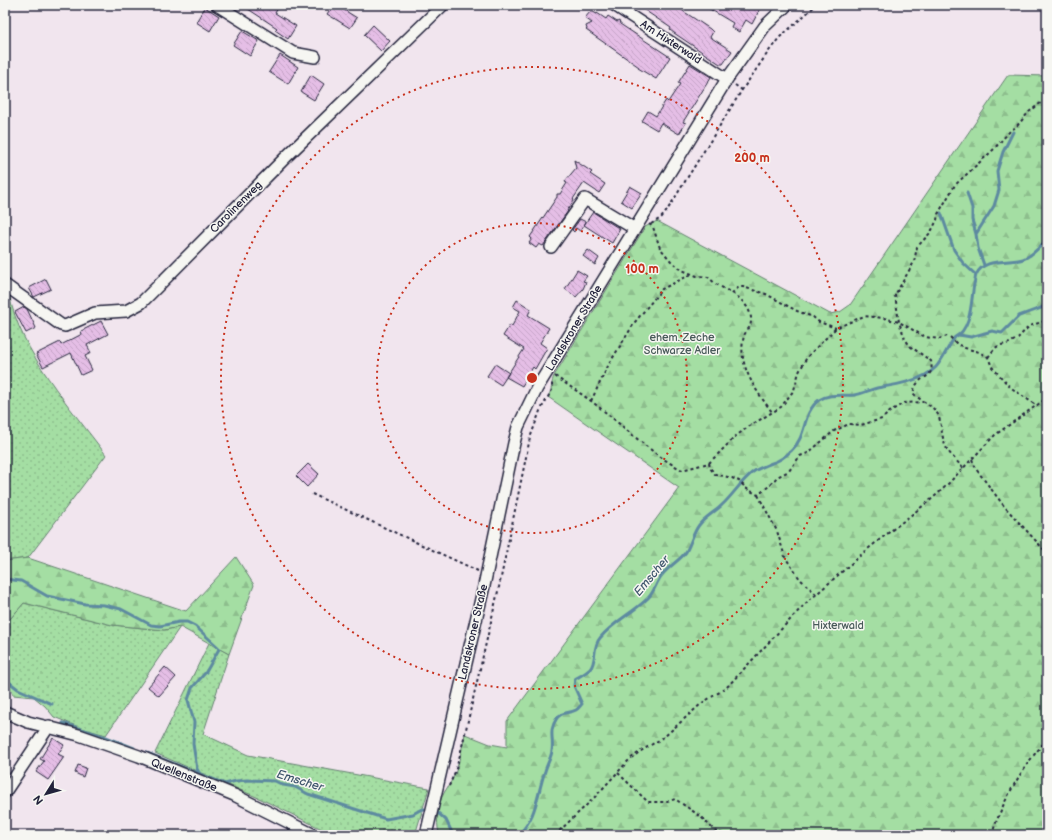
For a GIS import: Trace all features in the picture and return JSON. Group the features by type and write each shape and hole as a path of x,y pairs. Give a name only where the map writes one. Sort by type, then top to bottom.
{"street":[{"path":"217,5 293,54 315,57"},
{"name":"Carolinenweg","path":"5,286 35,308 61,325 65,326 96,313 126,311 134,308 154,291 287,156 443,5"},
{"name":"Am Hixterwald","path":"614,5 727,79"},
{"name":"Landskroner Straße","path":"426,835 486,575 518,427 537,388 643,224 727,79 766,26 787,5"},
{"path":"551,247 585,199 643,224"},
{"name":"Quellenstraße","path":"5,712 28,722 49,726 79,735 139,756 227,792 314,835"},
{"path":"5,792 49,726"}],"path":[{"path":"643,224 657,221 666,212 742,90 769,51 779,38 816,5"},
{"path":"963,468 946,449 938,414 932,407 919,400 913,393 917,383 929,376 932,367 931,360 911,347 905,339 899,322 895,295 914,262 917,247 931,232 937,220 938,214 955,185 993,150 1030,112 1047,98"},
{"path":"643,224 653,227 660,248 670,261 682,270 692,274 708,277 716,284 741,298 750,312 751,318 751,324 744,335 743,360 762,400 773,412"},
{"path":"590,401 609,364 635,322 662,289 692,274"},
{"path":"732,293 739,287 754,290 775,298 797,311 813,317 819,322 836,328"},
{"path":"446,790 455,772 460,755 499,587 530,438 540,411 552,390 552,380 554,376 590,401 640,443 667,462 682,470 709,463 736,436 781,407 794,390 799,372 807,357 836,328 864,316 880,317 899,322 924,337 939,339 947,336 957,344 979,352 988,357 992,367 1010,387 1037,406"},
{"path":"988,357 995,348 1012,342 1029,327 1047,320"},
{"path":"555,835 592,800 630,759 664,737 702,703 726,688 816,594 869,548 933,498 995,435 1047,398"},
{"path":"758,495 777,477 789,471 800,456 808,454 834,431 849,424 861,425 882,418 904,403 924,402"},
{"path":"972,459 976,470 988,483 1004,506 1047,553"},
{"path":"709,463 710,468 715,474 739,481 747,489 758,495 777,531 788,562 800,579 816,594"},
{"path":"312,494 486,575"},
{"path":"992,835 1005,800 1029,762 1047,740"},
{"path":"618,772 648,802 666,802 675,799 700,816 715,831 727,835"}],"green space":[{"name":"Hixterwald","path":"1008,75 1047,76 1047,835 438,835 437,818 440,803 456,771 465,734 490,744 507,747 507,721 679,488 548,397 551,391 554,376 645,227 657,221 830,314 840,312 850,305"},
{"path":"5,291 9,294 15,316 35,358 48,379 106,455 28,558 5,561"},
{"path":"236,557 254,585 229,654 180,627 164,630 112,625 24,603 9,620 8,683 5,683 5,561 28,558 186,611"},
{"path":"24,603 112,625 164,630 180,627 106,735 81,728 54,717 45,706 34,697 13,695 8,683 9,620"},
{"path":"209,643 229,654 203,734 248,755 429,788 415,835 334,835 261,799 155,753"}],"building":[{"path":"242,5 273,5 278,8 275,13 296,26 288,39 275,30 277,28"},
{"path":"333,5 336,5 357,18 350,28 327,14"},
{"path":"637,5 671,5 676,8 677,7 710,29 713,32 710,37 732,51 723,64 720,64 674,33 670,30 671,28"},
{"path":"703,5 762,5 752,24 746,20 739,32 731,27 733,23"},
{"path":"205,7 219,16 210,31 196,22"},
{"path":"590,12 597,13 606,19 608,16 617,22 619,21 620,24 670,57 656,79 638,68 639,67 586,30 586,26 592,23 585,18"},
{"path":"373,25 390,41 381,51 364,35"},
{"path":"242,31 259,41 250,56 233,45"},
{"path":"280,55 298,67 288,84 269,72"},
{"path":"690,64 711,77 683,122 686,123 679,134 661,123 657,130 642,121 648,111 656,116 666,100 668,102 680,84 678,83"},
{"path":"311,75 324,84 314,100 301,92"},
{"path":"574,160 592,172 590,174 605,184 599,193 584,183 573,199 574,200 568,211 543,246 539,244 536,248 529,243 532,239 530,237 557,197 557,194 560,194 567,183 565,182 566,180 576,168"},
{"path":"630,186 642,193 632,208 621,201"},
{"path":"593,212 620,229 612,243 584,225"},
{"path":"580,219 586,222 580,231 576,228 574,232 572,230"},
{"path":"588,250 599,258 595,265 583,256"},
{"path":"577,270 587,276 583,281 586,282 583,289 576,297 565,289"},
{"path":"46,279 51,289 34,297 29,288"},
{"path":"517,300 531,309 528,315 549,328 540,343 547,348 535,369 533,367 522,386 506,377 524,349 503,336 510,325 512,326 520,311 513,307"},
{"path":"24,307 27,309 36,328 26,333 15,312"},
{"path":"101,321 108,334 87,345 91,353 85,356 92,370 81,375 71,353 43,367 36,354 60,342 61,345 82,334 81,331"},
{"path":"495,364 509,373 501,385 487,376"},
{"path":"308,464 319,474 307,487 296,476"},
{"path":"165,667 176,677 159,696 148,687"},
{"path":"53,738 64,745 58,754 64,757 48,780 36,772 44,761 40,759"},
{"path":"78,765 86,768 83,777 75,773"}],"waterway":[{"path":"984,265 978,248 976,234 994,206 999,190 997,171 1003,152 1013,132"},
{"path":"967,193 972,208 972,220 976,234"},
{"path":"941,213 954,250 963,263 976,275"},
{"name":"Emscher","path":"518,835 529,821 536,805 542,780 551,754 552,731 554,723 561,714 576,710 582,704 574,686 575,679 587,672 592,666 596,646 605,632 648,598 662,575 686,552 695,531 701,522 722,505 753,472 775,462 792,450 800,438 810,411 819,400 827,396 857,394 877,388 900,384 924,376 930,372 936,367 955,337 965,328 970,314 975,277 980,269 990,263 1026,258 1030,256 1047,239"},
{"name":"Emscher","path":"959,335 971,337 992,331 1002,333 1019,316 1041,308 1047,304"},
{"name":"Emscher","path":"5,579 21,581 47,596 85,604 104,605 121,609 151,625 160,626 187,622 195,626 218,647 219,649 206,672 192,688 188,700 194,722 193,744 197,769 200,774"},
{"path":"5,679 18,689 52,704"},
{"path":"63,723 134,748"},
{"name":"Emscher","path":"147,753 225,784 247,780 275,781 283,785 295,787 308,794 386,819 413,814 424,809"},
{"name":"Emscher","path":"438,813 446,820 453,835"}],"park label":[{"name":"ehem. Zeche Schwarze Adler","path":"682,343"}]}
